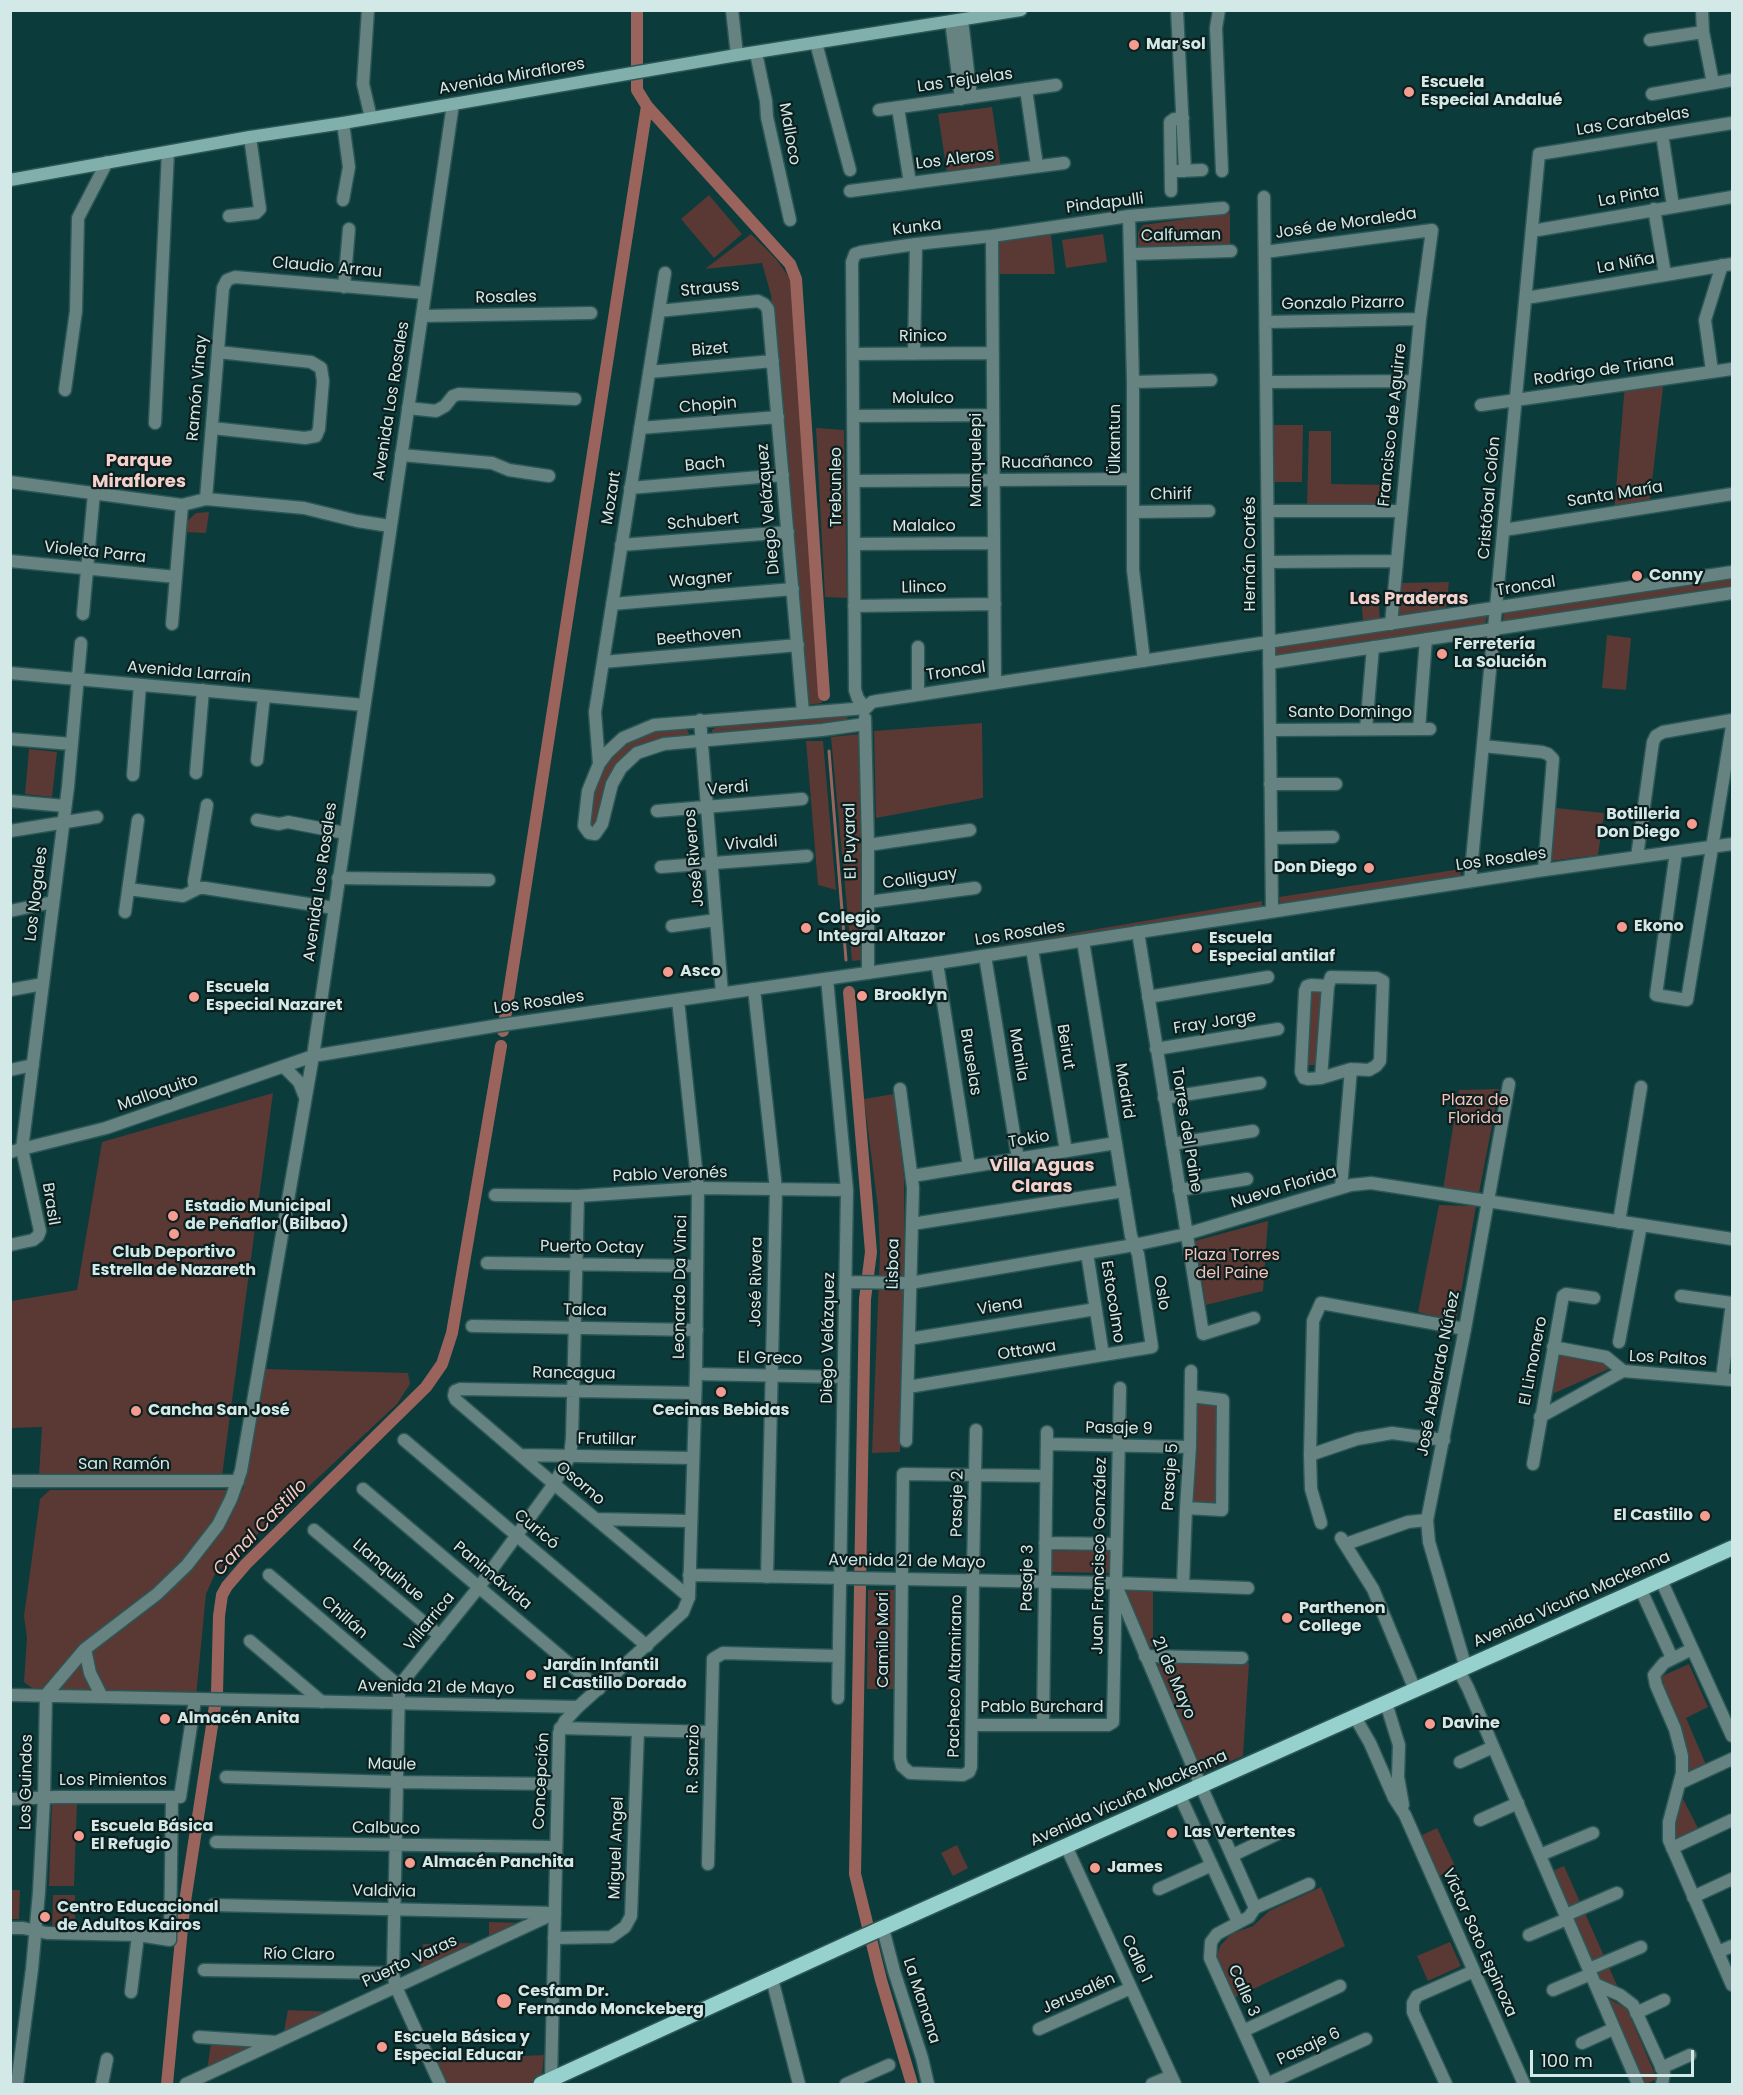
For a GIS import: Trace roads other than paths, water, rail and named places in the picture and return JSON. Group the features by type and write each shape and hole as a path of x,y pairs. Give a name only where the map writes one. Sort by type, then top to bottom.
{"main road":[{"name":"Avenida Miraflores","path":"10,180 250,137 816,44 956,18 1021,10"},
{"name":"Avenida Vicuña Mackenna","path":"546,2082 858,1939 1732,1548"}],"street":[{"path":"368,10 363,84 370,118"},
{"path":"732,10 738,55"},
{"path":"1177,10 1185,171"},
{"path":"1219,10 1216,28 1222,171"},
{"path":"1702,10 1713,83"},
{"path":"956,18 966,98"},
{"path":"1650,40 1704,32"},
{"path":"816,44 850,170"},
{"name":"Malloco","path":"756,53 767,117 790,220"},
{"path":"1652,94 1732,80"},
{"name":"Las Tejuelas","path":"879,110 1056,85"},
{"path":"1026,89 1037,166"},
{"name":"Avenida Los Rosales","path":"46,1695 85,1649 157,1594 187,1565 218,1525 238,1481 313,1056 453,104"},
{"path":"898,108 910,183"},
{"path":"1171,191 1170,123 1174,118 1182,118"},
{"path":"342,123 349,167 344,200"},
{"name":"Las Carabelas","path":"1539,154 1732,123"},
{"path":"1662,134 1673,206"},
{"path":"229,216 259,211 250,137"},
{"path":"155,423 168,152"},
{"name":"Cristóbal Colón","path":"1470,881 1539,154"},
{"path":"65,390 76,311 78,218 107,162"},
{"name":"Los Aleros","path":"850,191 1064,163"},
{"path":"1171,171 1202,170"},
{"name":"Hernán Cortés","path":"1264,197 1272,911"},
{"name":"La Pinta","path":"1532,231 1732,197"},
{"name":"Pindapulli","path":"992,236 1129,216 1223,208"},
{"path":"1654,209 1665,274"},
{"name":"Ülkantun","path":"1129,216 1134,587 1144,661"},
{"path":"344,286 349,229"},
{"name":"José de Moraleda","path":"1265,252 1432,230"},
{"name":"Francisco de Aguirre","path":"1391,624 1420,319 1432,230"},
{"name":"Kunka","path":"852,262 855,254 861,252 992,236"},
{"name":"Manquelepi","path":"992,236 995,683"},
{"path":"914,354 916,244"},
{"name":"Calfuman","path":"1131,254 1231,251"},
{"name":"Trebunleo","path":"852,262 855,690 858,699 867,708"},
{"path":"1712,372 1705,320 1727,264"},
{"name":"La Niña","path":"1526,298 1727,264"},
{"name":"Mozart","path":"599,764 595,712 665,273"},
{"name":"Claudio Arrau","path":"227,280 235,277 425,293"},
{"name":"Ramón Vinay","path":"206,499 223,288 227,280"},
{"name":"Strauss","path":"659,311 755,302 764,304"},
{"name":"Diego Velázquez","path":"764,304 768,309 773,360 803,712"},
{"name":"Rosales","path":"422,316 591,313"},
{"name":"Gonzalo Pizarro","path":"1266,322 1420,319"},
{"path":"212,428 305,438 316,436 319,429 323,381 321,368 311,362 218,352"},
{"name":"Rinico","path":"854,354 993,353"},
{"name":"Bizet","path":"649,372 773,360"},
{"name":"Rodrigo de Triana","path":"1481,405 1732,369"},
{"path":"1133,382 1212,380"},
{"path":"1266,382 1414,381"},
{"path":"408,408 438,411 453,396 459,394 575,399"},
{"name":"Molulco","path":"854,416 993,415"},
{"name":"Chopin","path":"640,428 778,417"},
{"path":"401,455 492,463 509,470 549,476"},
{"name":"Bach","path":"630,489 783,475"},
{"name":"Rucañanco","path":"854,481 1133,479"},
{"path":"10,482 182,505 206,499 304,508 357,521 390,526"},
{"path":"83,614 94,493"},
{"name":"Santa María","path":"1504,530 1732,494"},
{"path":"172,624 182,505"},
{"name":"Chirif","path":"1133,512 1209,511"},
{"path":"1268,511 1401,511"},
{"name":"Schubert","path":"621,545 788,532"},
{"name":"Malalco","path":"854,544 994,543"},
{"name":"Violeta Parra","path":"10,561 176,577"},
{"path":"1268,562 1396,561"},
{"name":"Troncal","path":"865,724 664,744 637,753 621,768 609,792 602,824 595,834 585,829 588,791 599,764 623,738 654,725 867,708 872,702 918,694 1732,572"},
{"name":"Wagner","path":"612,604 793,589"},
{"path":"1269,663 1732,593"},
{"name":"Llinco","path":"854,606 994,604"},
{"name":"Santo Domingo","path":"1270,730 1424,729 1426,639"},
{"name":"Los Nogales","path":"16,1151 33,1065 65,806 81,643"},
{"name":"Beethoven","path":"603,662 798,645"},
{"path":"918,647 918,694"},
{"path":"1366,729 1373,647"},
{"name":"Avenida Larraín","path":"10,673 364,705"},
{"path":"133,775 140,685"},
{"path":"196,773 203,690"},
{"path":"257,760 264,696"},
{"name":"El Puyaral","path":"867,708 865,724 868,973"},
{"name":"José Riveros","path":"700,720 722,993"},
{"path":"1638,857 1653,742 1656,736 1663,732 1732,720"},
{"path":"1676,852 1656,995 1687,1000 1732,726"},
{"path":"595,728 607,735 623,738"},
{"path":"10,739 72,744"},
{"path":"1483,746 1542,752 1553,759 1544,870"},
{"path":"1270,784 1336,784"},
{"name":"Verdi","path":"657,812 802,799"},
{"path":"10,801 65,806"},
{"path":"195,890 194,881 207,805"},
{"path":"10,831 97,817"},
{"path":"125,912 138,820"},
{"path":"257,820 279,824 288,822 345,833"},
{"path":"868,845 970,830"},
{"path":"1271,838 1333,837"},
{"name":"Los Rosales","path":"313,1056 494,1026 937,963 1470,881 1732,844"},
{"name":"Vivaldi","path":"661,867 807,856"},
{"path":"338,878 489,880"},
{"path":"128,889 183,896 205,888 334,908"},
{"name":"Colliguay","path":"868,902 975,888"},
{"path":"10,911 53,903"},
{"path":"672,926 716,920"},
{"name":"Torres del Paine","path":"1138,932 1203,1334 1254,1318"},
{"name":"Madrid","path":"1083,941 1134,1245"},
{"name":"Beirut","path":"1032,949 1065,1151"},
{"name":"Manila","path":"984,956 1018,1159"},
{"name":"Bruselas","path":"937,963 969,1167"},
{"path":"1321,1078 1328,986 1329,980 1336,976 1377,978 1383,981 1380,1061 1369,1070 1351,1069 1321,1078 1304,1078 1301,1072 1305,991 1307,986 1311,985 1328,986"},
{"path":"1148,997 1268,977"},
{"name":"Diego Velázquez","path":"826,979 847,1190 851,1281 844,1377 844,1578 838,1656 838,1698"},
{"path":"10,990 43,984"},
{"name":"José Rivera","path":"754,989 776,1189 767,1577"},
{"name":"Leonardo Da Vinci","path":"678,1000 698,1188 696,1374 689,1575"},
{"name":"Fray Jorge","path":"1156,1049 1278,1029"},
{"name":"Malloquito","path":"16,1151 106,1128 313,1056"},
{"path":"10,1070 33,1065"},
{"path":"284,1066 299,1082 306,1098"},
{"path":"1341,1188 1351,1069"},
{"path":"1164,1098 1260,1083"},
{"name":"José Abelardo Núñez","path":"1509,1084 1465,1329 1427,1520 1429,1542 1468,1688 1638,2085"},
{"path":"1619,1222 1641,1087"},
{"name":"Lisboa","path":"900,1089 912,1176 906,1441"},
{"path":"1172,1144 1253,1131"},
{"name":"Tokio","path":"912,1176 1116,1143"},
{"name":"Brasil","path":"10,1245 33,1240 40,1231 16,1151"},
{"path":"1179,1190 1247,1179"},
{"name":"Nueva Florida","path":"851,1281 910,1282 1134,1245 1186,1234 1361,1184 1381,1184 1732,1239"},
{"name":"Pablo Veronés","path":"495,1195 578,1196 698,1188 847,1190"},
{"path":"912,1224 1124,1191"},
{"name":"Villarrica","path":"399,1686 517,1536 554,1484 570,1455 573,1438 578,1196"},
{"path":"1620,1342 1641,1225"},
{"name":"Oslo","path":"1134,1245 1138,1254 1152,1347"},
{"name":"Estocolmo","path":"1088,1253 1103,1355"},
{"name":"Puerto Octay","path":"487,1263 698,1266"},
{"name":"El Limonero","path":"1533,1464 1563,1296 1566,1294 1594,1298"},
{"path":"1681,1296 1732,1303 1727,1379"},
{"path":"1321,1522 1311,1489 1310,1455 1313,1321 1321,1303 1465,1329"},
{"name":"Viena","path":"909,1339 1096,1309"},
{"name":"Talca","path":"472,1326 697,1330"},
{"name":"Ottawa","path":"908,1387 1152,1347"},
{"path":"1553,1347 1606,1357 1623,1371"},
{"name":"Pasaje 5","path":"1183,1585 1190,1447 1191,1371"},
{"name":"Los Paltos","path":"1540,1417 1623,1371 1727,1379"},
{"name":"El Greco","path":"696,1374 844,1377"},
{"name":"Juan Francisco González","path":"1112,1724 1114,1720 1120,1388"},
{"name":"Rancagua","path":"454,1393 460,1389 695,1393"},
{"name":"Osorno","path":"454,1393 456,1400 689,1597"},
{"path":"1186,1508 1222,1510 1223,1400 1191,1396"},
{"name":"Pasaje 2","path":"973,1580 976,1430"},
{"path":"1310,1455 1357,1439 1392,1433 1444,1440"},
{"name":"Pasaje 9","path":"1047,1438 1119,1445 1190,1447"},
{"name":"Pasaje 3","path":"1043,1725 1047,1438"},
{"name":"Curicó","path":"404,1440 647,1646"},
{"name":"Frutillar","path":"520,1455 693,1458"},
{"name":"Camilo Mori","path":"969,1772 963,1775 913,1774 904,1769 900,1758 903,1474 975,1475"},
{"path":"975,1475 1046,1476"},
{"name":"San Ramón","path":"10,1481 238,1481"},
{"name":"Panimávida","path":"363,1489 599,1689"},
{"path":"596,1519 691,1521"},
{"path":"1415,1690 1373,1589 1344,1541 1408,1522 1427,1520"},
{"name":"Llanquihue","path":"314,1530 440,1636"},
{"path":"1045,1543 1116,1544"},
{"name":"Chillán","path":"269,1575 399,1686"},
{"path":"578,1707 683,1612 689,1597 689,1575"},
{"name":"Avenida 21 de Mayo","path":"689,1575 1115,1583 1248,1588"},
{"name":"Pacheco Altamirano","path":"969,1772 972,1725 973,1580"},
{"path":"1661,1580 1732,1736"},
{"name":"21 de Mayo","path":"1115,1583 1255,1908"},
{"path":"1641,1590 1672,1658"},
{"path":"250,1641 322,1702"},
{"path":"85,1649 90,1673 102,1697"},
{"path":"1692,1649 1672,1658 1658,1668 1654,1675 1682,1749 1682,1773 1668,1821 1669,1840 1732,1985"},
{"name":"R. Sanzio","path":"708,1864 712,1663 716,1656 723,1653 838,1656"},
{"path":"1145,1656 1242,1659"},
{"path":"399,1686 393,1973 396,1987 440,2085"},
{"name":"Avenida 21 de Mayo","path":"10,1695 578,1707"},
{"name":"Los Guindos","path":"17,2085 36,1930 44,1798 46,1695"},
{"path":"10,1928 47,1933 138,1935 170,1940 176,1797 200,1700"},
{"name":"Víctor Soto Espinoza","path":"1386,1703 1399,1745 1398,1777 1405,1815"},
{"name":"Concepción","path":"546,2082 555,1913 558,1740 560,1728 578,1707"},
{"name":"Víctor Soto Espinoza","path":"1355,1717 1370,1743 1394,1798 1405,1815 1524,2085"},
{"name":"Pablo Burchard","path":"972,1725 1112,1724"},
{"path":"560,1728 711,1732"},
{"name":"Miguel Angel","path":"554,1938 600,1939 611,1937 625,1927 631,1916 638,1730"},
{"path":"1460,1762 1493,1747"},
{"path":"1680,1783 1732,1759"},
{"name":"Maule","path":"226,1777 557,1784"},
{"path":"1180,1796 1238,1922"},
{"name":"Los Pimientos","path":"10,1799 176,1797"},
{"path":"1480,1820 1518,1803"},
{"path":"1672,1848 1732,1820"},
{"path":"1540,1855 1593,1833"},
{"path":"1233,1855 1277,1834"},
{"name":"Calbuco","path":"216,1842 556,1847"},
{"name":"Calle 1","path":"1066,1846 1173,2080"},
{"path":"1159,1889 1212,1865"},
{"path":"1693,1897 1732,1879"},
{"name":"Calle 3","path":"1267,2085 1212,1963 1209,1952 1211,1942 1217,1934 1252,1915 1255,1908 1309,1884"},
{"path":"1529,1935 1617,1893"},
{"name":"Valdivia","path":"213,1905 555,1913"},
{"name":"Puerto Varas","path":"186,2085 555,1913"},
{"name":"La Manana","path":"883,1929 928,2085"},
{"path":"130,1992 138,1935"},
{"path":"1718,1952 1732,1946"},
{"path":"1554,1990 1592,1976 1641,1947"},
{"name":"Río Claro","path":"204,1970 393,1973"},
{"path":"1446,2085 1413,2012 1413,2004 1417,1996 1474,1971"},
{"path":"1592,1976 1633,2005 1661,2068 1664,2079 1662,2085"},
{"path":"772,1979 799,2085"},
{"path":"1242,2031 1340,1986"},
{"name":"Jerusalén","path":"1039,2029 1131,1988"},
{"path":"1636,2013 1664,2000"},
{"path":"1582,2043 1613,2029"},
{"name":"Puerto Varas","path":"199,2037 278,2042"},
{"name":"Pasaje 6","path":"1267,2085 1366,2039"},
{"path":"1661,2068 1690,2055"},
{"path":"102,2085 107,2059"},
{"path":"846,2085 889,2065"},
{"path":"1152,2085 1173,2080"}],"waterway":[{"path":"637,10 637,90 647,106 790,264 796,279 824,695"},
{"path":"503,1031 647,106"},
{"path":"829,751 846,960"},
{"path":"849,992 871,1252 865,1299 855,1874 881,1980 912,2084"},
{"name":"Canal Castillo","path":"167,2084 184,1908 217,1693 219,1616 222,1595 246,1564 426,1387 442,1364 452,1333 501,1046"}],"place":[{"name":"Mar sol","path":"1134,45"},
{"name":"Escuela Especial Andalué","path":"1409,92"},
{"name":"Conny","path":"1637,576"},
{"name":"Ferretería La Solución","path":"1442,654"},
{"name":"Botilleria Don Diego","path":"1692,824"},
{"name":"Don Diego","path":"1369,868"},
{"name":"Ekono","path":"1622,927"},
{"name":"Colegio Integral Altazor","path":"806,928"},
{"name":"Escuela Especial antilaf","path":"1197,948"},
{"name":"Asco","path":"668,972"},
{"name":"Brooklyn","path":"862,996"},
{"name":"Escuela Especial Nazaret","path":"194,997"},
{"name":"Estadio Municipal de Peñaflor (Bilbao)","path":"173,1216"},
{"name":"Club Deportivo Estrella de Nazareth","path":"174,1234"},
{"name":"Cecinas Bebidas","path":"721,1392"},
{"name":"Cancha San José","path":"136,1411"},
{"name":"El Castillo","path":"1705,1516"},
{"name":"Parthenon College","path":"1287,1618"},
{"name":"Jardín Infantil El Castillo Dorado","path":"531,1675"},
{"name":"Almacén Anita","path":"165,1719"},
{"name":"Davine","path":"1430,1724"},
{"name":"Las Vertentes","path":"1172,1833"},
{"name":"Escuela Básica El Refugio","path":"79,1836"},
{"name":"Almacén Panchita","path":"410,1863"},
{"name":"James","path":"1095,1868"},
{"name":"Centro Educacional de Adultos Kairos","path":"45,1917"},
{"name":"Cesfam Dr. Fernando Monckeberg","path":"504,2001"},
{"name":"Escuela Básica y Especial Educar","path":"382,2047"}],"district":[{"name":"Parque Miraflores","path":"139,471"},
{"name":"Las Praderas","path":"1409,599"},
{"name":"Villa Aguas Claras","path":"1042,1176"}],"park label":[{"name":"Plaza de Florida","path":"1475,1110"},
{"name":"Plaza Torres del Paine","path":"1232,1265"}]}
